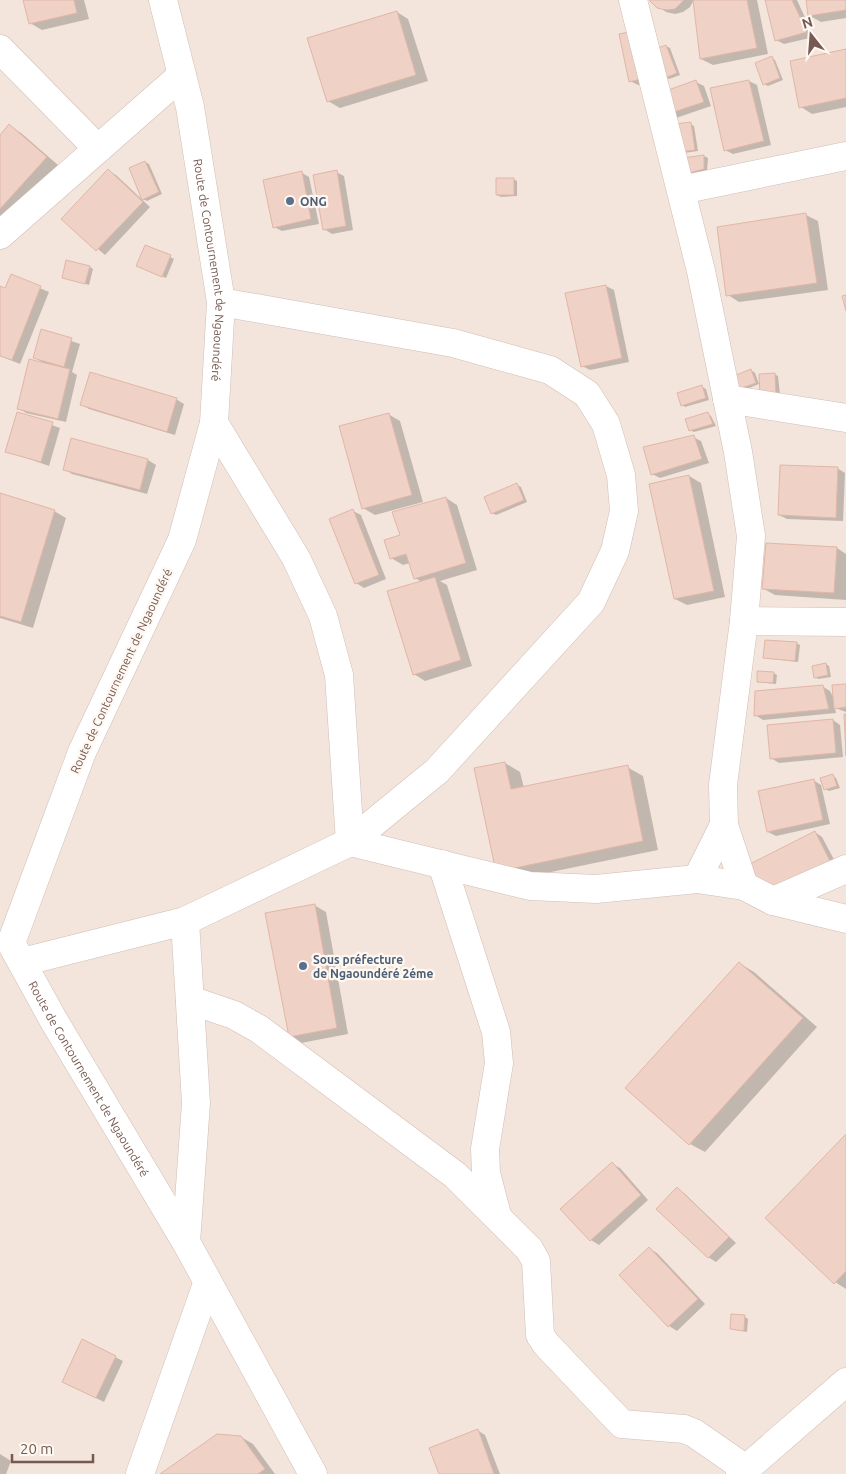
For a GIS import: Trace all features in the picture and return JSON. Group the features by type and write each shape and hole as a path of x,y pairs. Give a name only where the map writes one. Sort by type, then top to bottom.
{"street":[{"name":"Route de Contournement de Ngaoundéré","path":"163,0 190,107 221,302 214,423 182,540 82,752 8,949 54,1021 186,1242 207,1284 313,1474"},
{"path":"633,0 701,271 738,452 750,536 744,621 723,786 724,826 744,886"},
{"path":"0,49 98,149"},
{"path":"0,234 182,75"},
{"path":"681,190 846,156"},
{"path":"8,949 186,921 350,842 437,771 591,602 614,552 624,511 621,475 606,424 587,394 550,370 453,343 221,302"},
{"path":"727,399 846,418"},
{"path":"214,423 296,558 323,616 339,675 350,842"},
{"path":"744,621 846,622"},
{"path":"697,879 724,826"},
{"path":"350,842 530,886 596,889 697,879 744,886 773,901 846,919"},
{"path":"442,864 496,1032 499,1063 485,1149 486,1173 497,1215"},
{"path":"773,901 846,869"},
{"path":"186,921 196,1103 186,1242"},
{"path":"190,1000 234,1014 259,1029 455,1175 497,1215 529,1249 536,1261 540,1334 546,1344 622,1424 684,1429 694,1433 743,1472 846,1382"},
{"path":"140,1474 207,1284"}],"shaded area":[{"path":"0,0 846,0 846,1474 0,1474"}],"building":[{"path":"23,0 74,0 77,13 29,24"},
{"path":"649,0 684,0 675,9 666,10 657,8"},
{"path":"693,0 747,0 757,48 700,59"},
{"path":"765,0 792,0 807,32 775,41"},
{"path":"806,0 846,0 846,10 808,16"},
{"path":"397,11 416,75 327,102 307,38"},
{"path":"639,30 649,77 629,82 619,34"},
{"path":"666,45 677,73 665,78 653,50"},
{"path":"846,49 846,98 799,108 790,61"},
{"path":"772,56 780,78 763,85 755,63"},
{"path":"696,80 704,102 668,114 660,93"},
{"path":"749,80 764,141 724,151 710,88"},
{"path":"691,122 695,150 679,152 675,124"},
{"path":"9,124 47,157 0,209 0,135"},
{"path":"704,155 704,169 689,173 683,158"},
{"path":"145,161 159,192 142,200 129,168"},
{"path":"108,169 143,202 96,251 61,219"},
{"path":"337,170 346,226 323,230 313,175"},
{"path":"302,171 311,219 273,228 263,180"},
{"path":"496,178 514,178 514,195 496,195"},
{"path":"806,213 817,283 726,296 717,227"},
{"path":"145,245 171,255 162,277 136,266"},
{"path":"66,260 90,266 85,284 62,278"},
{"path":"11,274 41,286 12,360 0,356 0,286 5,288"},
{"path":"606,285 622,358 581,367 565,293"},
{"path":"846,295 846,311 842,296"},
{"path":"41,329 72,338 64,367 33,358"},
{"path":"29,359 70,369 58,419 17,409"},
{"path":"751,369 756,383 739,389 734,376"},
{"path":"90,372 177,398 167,432 80,405"},
{"path":"775,373 776,394 760,395 759,374"},
{"path":"702,385 706,398 681,406 677,393"},
{"path":"17,412 53,422 41,462 5,452"},
{"path":"708,412 713,424 689,431 685,419"},
{"path":"389,413 412,495 362,509 339,426"},
{"path":"694,435 702,459 651,475 643,447"},
{"path":"71,438 148,459 140,490 63,470"},
{"path":"780,465 838,467 836,518 778,515"},
{"path":"689,475 714,591 674,599 649,484"},
{"path":"517,483 524,500 491,514 484,497"},
{"path":"0,493 55,510 21,622 0,616"},
{"path":"446,497 466,563 414,579 406,554 390,559 384,540 400,535 392,512"},
{"path":"353,509 379,575 355,584 329,519"},
{"path":"766,543 837,547 834,593 762,589"},
{"path":"435,577 461,660 413,675 387,591"},
{"path":"765,640 797,642 795,661 763,658"},
{"path":"826,663 828,675 814,678 812,666"},
{"path":"757,671 774,672 773,683 757,682"},
{"path":"846,684 846,707 834,709 832,685"},
{"path":"823,685 829,709 754,716 755,691"},
{"path":"844,714 846,714 846,756"},
{"path":"833,719 836,753 770,759 767,725"},
{"path":"505,762 511,789 628,765 643,841 496,872 474,768"},
{"path":"833,774 837,786 824,790 820,778"},
{"path":"814,779 823,820 767,832 758,791"},
{"path":"815,831 831,863 765,897 748,865"},
{"path":"315,904 337,1028 289,1037 265,913"},
{"path":"739,962 803,1018 689,1145 625,1088"},
{"path":"846,1134 846,1271 834,1284 765,1218"},
{"path":"612,1162 641,1195 590,1241 560,1209"},
{"path":"677,1187 729,1237 708,1258 656,1209"},
{"path":"649,1247 698,1299 668,1327 619,1275"},
{"path":"731,1314 745,1315 744,1331 730,1329"},
{"path":"82,1339 116,1356 96,1398 62,1382"},
{"path":"478,1429 494,1474 439,1474 429,1448"},
{"path":"217,1434 241,1436 265,1469 258,1474 160,1474"}],"place":[{"name":"ONG","path":"290,201"},
{"name":"Sous préfecture de Ngaoundéré 2éme","path":"303,966"}]}
